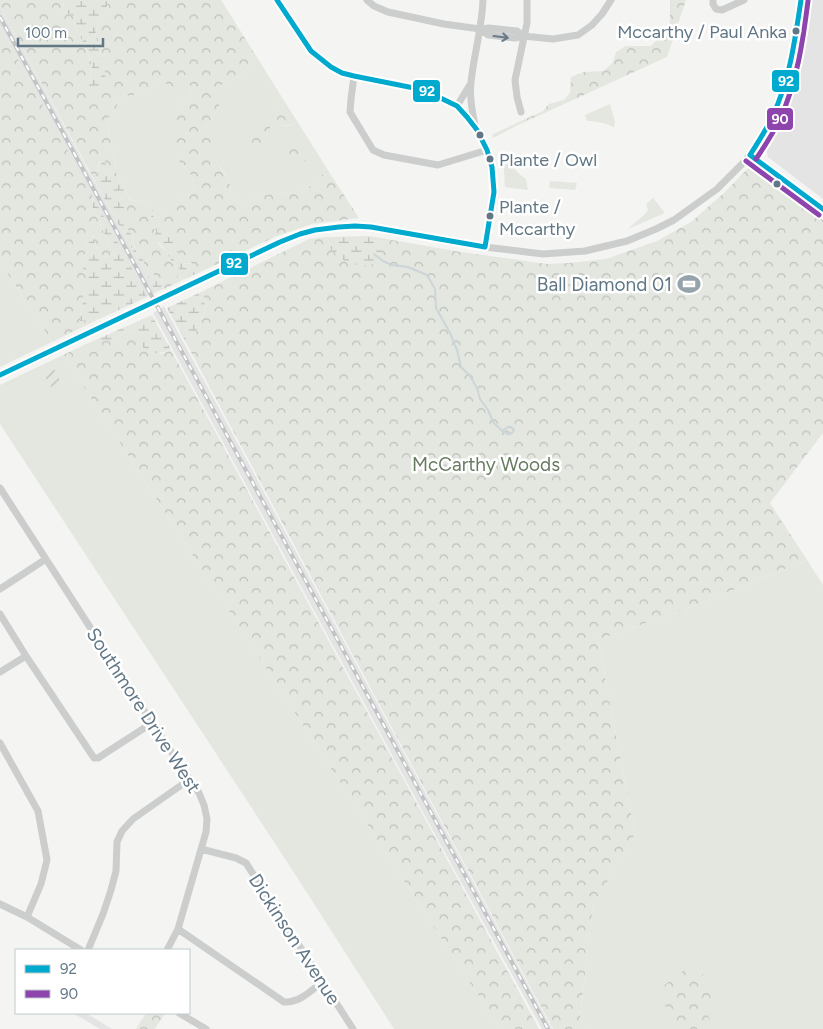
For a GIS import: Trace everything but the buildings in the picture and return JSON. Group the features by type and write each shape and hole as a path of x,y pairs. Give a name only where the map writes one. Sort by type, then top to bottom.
{"street":[{"path":"277,0 311,51 331,67 354,76 424,90 457,106 477,130"},
{"path":"366,0 388,12 444,24 480,29 517,31 523,36 553,39 578,35 592,25 602,14 610,0"},
{"path":"483,0 471,83 472,113 492,167 494,188 485,247"},
{"path":"521,112 515,80 527,23 527,0"},
{"path":"713,0 716,9 722,10 744,0"},
{"path":"0,375 280,242 305,232 343,226 364,226 485,247 543,254 585,251 627,241 656,229 681,216 717,189 750,155 768,124 784,88 792,59 801,0"},
{"path":"354,76 350,112 373,150 384,155 438,165 487,150"},
{"path":"457,106 471,83"},
{"path":"750,155 823,210"},
{"name":"Southmore Drive West","path":"0,488 199,793 204,805 207,819 206,832 178,929 168,949"},
{"path":"0,589 46,559"},
{"path":"0,614 94,758 98,758 152,723"},
{"path":"0,672 26,656"},
{"path":"0,743 38,811 47,860 41,884 27,917"},
{"path":"88,949 103,914 116,871 117,842 122,831 133,819 190,780"},
{"name":"Dickinson Avenue","path":"201,849 236,858 246,863 353,1029"},
{"path":"0,904 27,917 79,949"},
{"path":"178,929 284,1002 297,1001 322,982"},
{"path":"181,1014 206,1029"}],"shaded area":[{"path":"812,0 823,0 823,199 768,157 766,148 783,119 799,78"},
{"path":"0,7 156,292 147,297 0,27"},
{"path":"164,306 552,1029 542,1029 153,313"},
{"path":"75,1014 88,1014 112,1029 100,1029"}],"green space":[{"path":"0,0 64,0 63,11 73,16 76,29 86,47 92,65 90,84 106,79 95,36 99,22 106,11 108,0 221,0 253,51 251,59 242,74 219,86 219,108 206,128 213,151 210,164 213,167 219,167 227,178 230,185 231,198 242,204 259,195 294,193 315,184 323,174 331,175 359,218 312,224 277,236 198,273 198,268 191,263 185,264 181,260 170,236 152,214 149,216 152,220 158,243 167,252 170,261 180,269 178,278 185,279 164,289 163,284 144,264 142,257 134,246 133,236 125,221 126,202 122,186 112,177 104,159 99,161 98,176 95,181 0,7","holes":["161,80 172,87 188,80 192,90 180,107 175,119 180,131 173,145 176,158 192,176 194,192 183,201 175,199 168,203 163,212 159,213 142,203 130,200 127,195 124,185 117,176 107,120 122,96 143,92"]},
{"path":"64,0 108,0 106,11 99,22 95,35 106,79 104,86 97,91 90,84 92,65 86,47 76,29 73,16 63,11"},
{"path":"670,0 686,0 667,57 493,138 493,134 543,111 549,104 564,100 570,93 571,77 584,72 604,71 613,62 616,52 626,46 651,46 670,28"},
{"path":"0,27 92,195 93,209 111,251 110,257 100,254 93,235 86,243 87,250 82,260 86,276 86,288 80,315 86,321 93,318 97,320 52,342 0,262"},
{"path":"253,51 283,99 279,101 274,109 283,126 294,125 297,121 331,175 323,174 315,184 294,193 260,195 242,204 231,198 229,181 220,167 213,167 210,164 206,128 219,108 219,86 242,74 251,59"},
{"path":"161,80 189,80 192,90 180,107 180,131 176,158 192,176 194,192 183,201 175,199 159,214 143,203 131,200 127,195 124,185 117,176 107,120 122,96 143,92"},
{"path":"283,99 297,121 294,125 283,126 273,119 275,107"},
{"path":"610,104 615,121 614,128 594,121 587,121 585,115"},
{"path":"265,124 270,126 270,130 267,133 265,146 259,151 250,150 248,139 259,126"},
{"path":"291,143 298,144 305,150 306,161 299,163 290,161 286,152"},
{"path":"500,151 515,170 526,179 528,190 505,187"},
{"path":"102,155 111,175 121,183 125,191 127,203 126,224 133,236 134,246 138,254 142,256 144,264 163,284 164,289 156,292 95,182"},
{"name":"McCarthy Woods","path":"750,166 823,220 823,433 770,503 807,560 691,607 598,640 635,834 593,906 580,1017 588,1029 553,1029 185,341 200,327 205,307 203,291 309,239 327,237 331,250 379,245 369,236 461,252 547,264 606,259 657,241 691,222 726,191"},
{"path":"550,181 577,183 575,190 549,188"},
{"path":"92,195 147,297 97,320 80,321 86,288 86,276 82,260 87,250 88,233 90,231 101,255 110,257 111,251 93,209"},
{"path":"653,198 665,213 628,229 645,214 648,210 646,204"},
{"path":"148,213 152,214 163,224 181,260 185,264 195,265 198,268 198,273 185,279 177,276 181,271 173,264 166,251 154,236 156,232"},
{"path":"369,236 379,245 383,261 361,266 346,262 331,250 327,237"},
{"path":"0,262 52,342 0,367"},
{"path":"203,291 205,307 200,327 185,341 167,308"},
{"path":"152,315 171,350 160,353 149,352 143,347 135,332 111,340 93,341"},
{"path":"135,332 140,338 142,346 161,354 171,350 539,1029 500,1029 63,355 93,341 113,339 125,333"},
{"path":"63,355 500,1029 394,1029 295,874 0,424 0,385"},
{"path":"53,367 61,382 51,387 43,373"},
{"path":"807,560 823,585 823,1029 588,1029 580,1017 593,905 635,834 598,640 691,607"},
{"path":"692,964 715,986 707,1012 713,1029 676,1029 658,990"},
{"path":"145,1014 164,1014 155,1029 136,1029"}],"waterway":[{"path":"374,254 392,265 408,267 427,275 435,289 436,308 450,333 461,367 470,376 477,388 480,399 488,410 493,422 500,429 507,434 512,433 514,430 508,427 502,431"}],"railway":[{"path":"0,17 548,1029"}],"transit line":[{"name":"92","path":"277,0 311,51 331,67 342,73 354,76 424,90 457,106 467,117 477,130 487,150 492,167 494,192 485,247"},
{"name":"92","path":"750,155 771,120 784,87 791,59 801,0"},
{"name":"90","path":"756,159 780,119 791,91 808,1"},
{"name":"92","path":"750,155 823,209"},
{"name":"90","path":"746,161 819,215"},
{"name":"92","path":"0,375 280,242 315,230 355,226 371,227 485,247"}],"place":[{"name":"Mccarthy / Paul Anka","path":"796,31"},
{"name":"Plante / Owl","path":"490,159"},
{"name":"Plante / Mccarthy","path":"490,216"},
{"name":"Ball Diamond 01","path":"689,284"}]}
